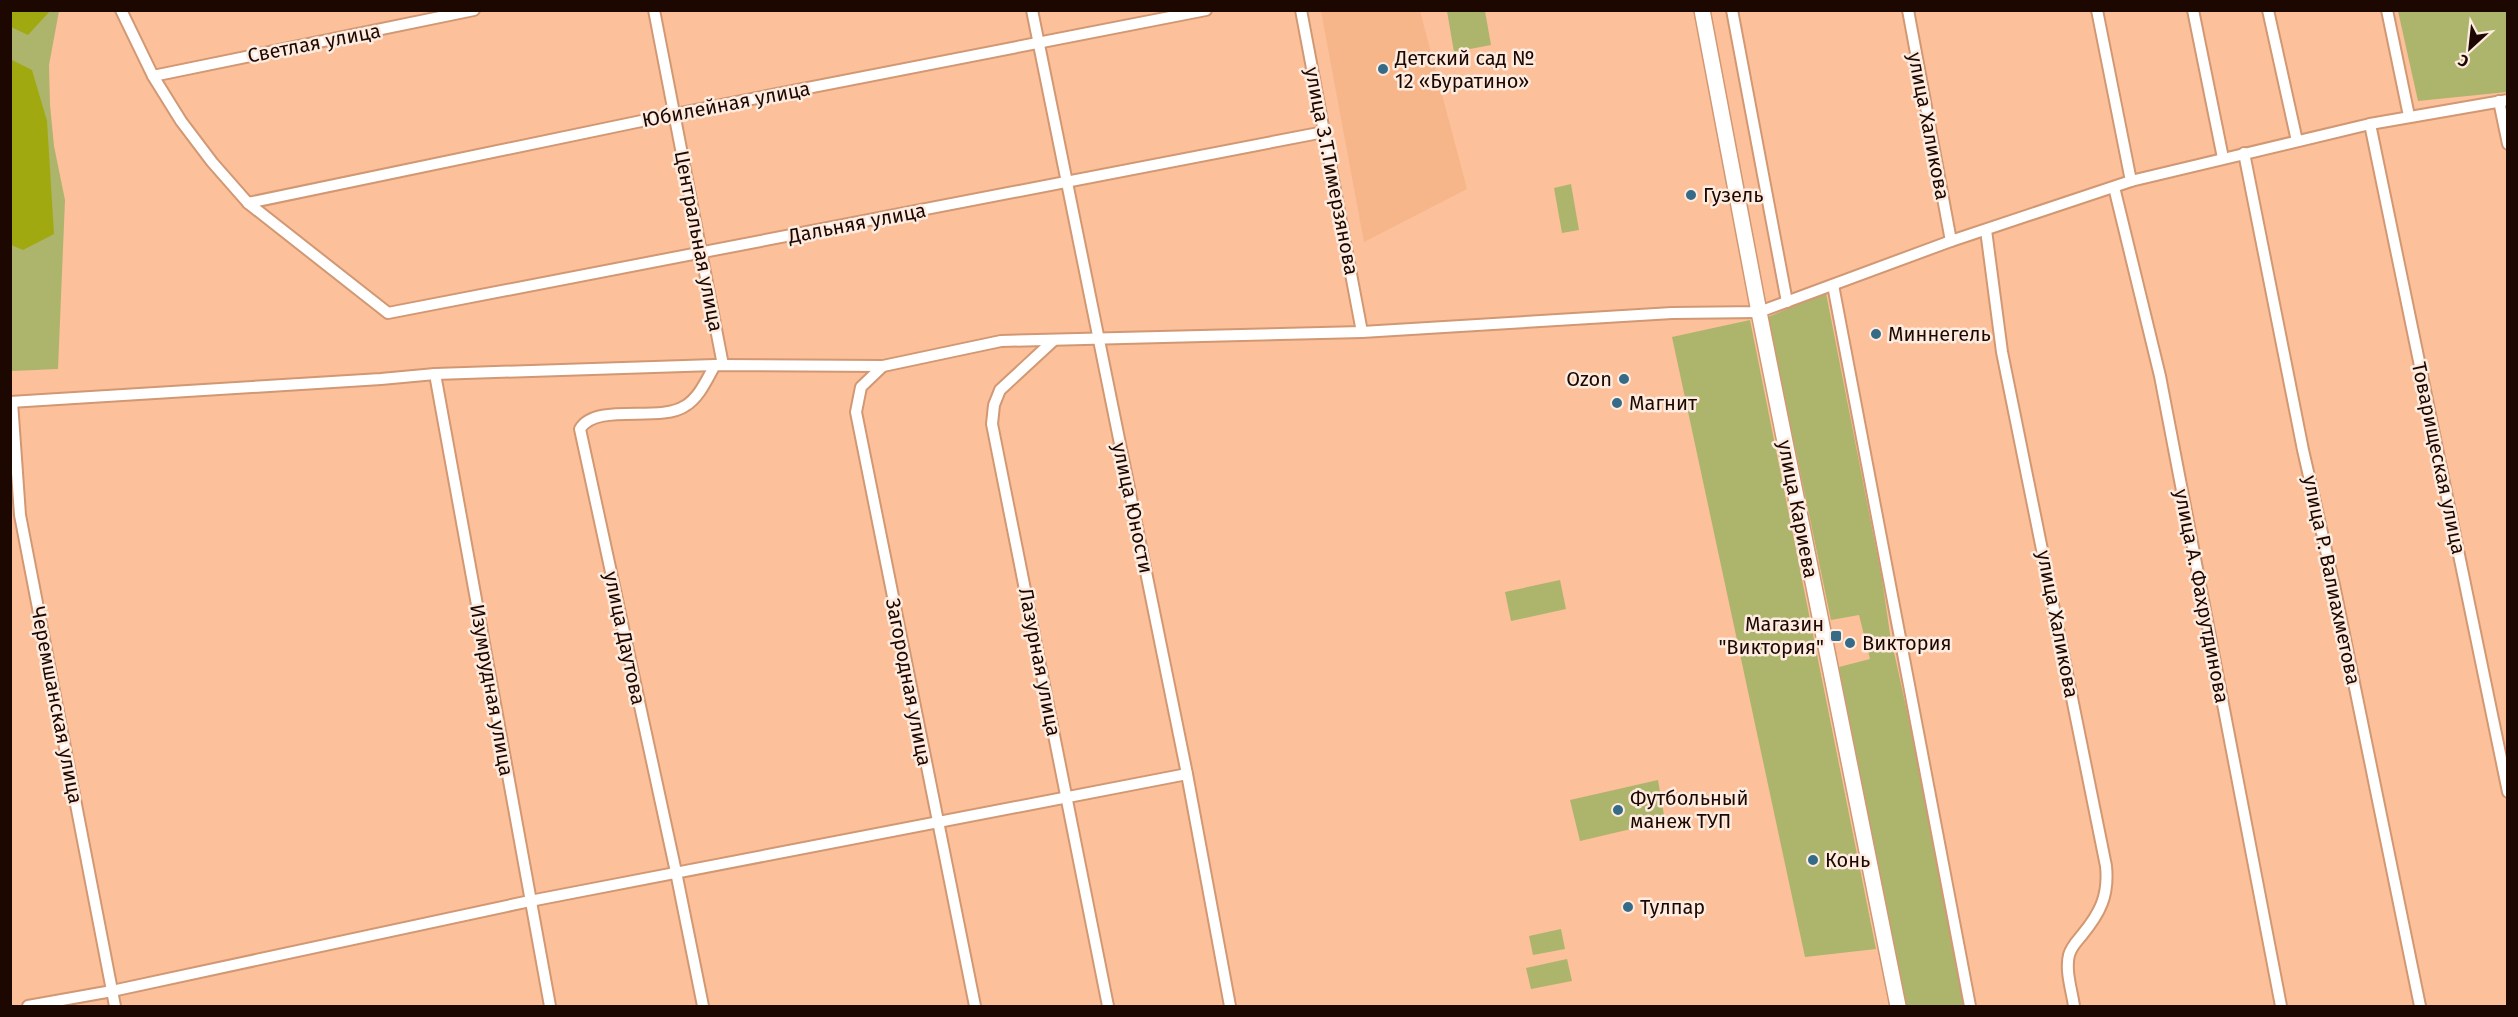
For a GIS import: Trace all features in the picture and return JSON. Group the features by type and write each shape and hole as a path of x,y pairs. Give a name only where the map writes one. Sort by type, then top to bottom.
{"main road":[{"name":"улица Кариева","path":"1702,10 1759,312 1898,1006"}],"street":[{"path":"121,10 153,76 181,121 212,162 248,203"},
{"name":"Светлая улица","path":"153,76 474,10"},
{"name":"Центральная улица","path":"654,10 703,252 719,365"},
{"name":"улица Юности","path":"1032,10 1187,774 1230,1006"},
{"name":"Юбилейная улица","path":"248,203 675,114 1206,10"},
{"name":"улица З.Т.Тимерзянова","path":"1301,10 1362,332"},
{"path":"1732,10 1786,302"},
{"name":"улица Халикова","path":"1908,10 1951,241"},
{"path":"2097,10 2131,181"},
{"path":"2193,10 2223,158"},
{"path":"2268,10 2297,141"},
{"path":"2387,10 2409,116"},
{"path":"11,402 381,380 435,374 719,365 883,366 1001,341 1362,332 1672,314 1759,312 1951,241 2131,181 2370,124 2503,101 2508,144"},
{"name":"Товарищеская улица","path":"2370,124 2508,792"},
{"name":"Дальняя улица","path":"248,203 388,313 1324,132"},
{"name":"улица Р. Валиахметова","path":"2244,153 2420,1006"},
{"name":"улица А. Фахрутдинова","path":"2114,187 2122,230 2160,376 2281,1006"},
{"name":"улица Халикова","path":"1986,230 2002,352 2108,882 2101,910 2073,945 2069,955 2068,968 2074,1006"},
{"path":"1833,285 1970,1006"},
{"name":"Лазурная улица","path":"1054,340 1000,390 994,405 992,424 1108,1006"},
{"name":"улица Даутова","path":"703,1006 580,429 591,418 669,411 686,406 719,365"},
{"name":"Загородная улица","path":"883,366 861,387 856,412 975,1006"},
{"name":"Изумрудная улица","path":"435,374 550,1006"},
{"name":"Черемшанская улица","path":"11,402 20,515 115,1006"},
{"path":"28,1006 112,991 530,901 1187,774"}],"shaded area":[{"path":"11,10 50,11 28,35 11,27"},
{"name":"Детский сад № 12 «Буратино»","path":"1321,11 1420,11 1467,189 1364,242"},
{"path":"10,59 32,70 47,121 54,234 23,250 11,245"}],"green space":[{"path":"11,11 59,11 49,65 54,146 65,200 58,369 11,371"},
{"path":"1447,11 1485,11 1491,45 1454,52"},
{"path":"2398,11 2507,11 2507,92 2418,101"},
{"path":"1571,184 1579,230 1562,233 1554,188"},
{"path":"1826,293 1882,579 1890,634 1916,752 1966,1006 1906,1006 1839,667 1870,659 1859,615 1831,620 1768,317"},
{"path":"1750,320 1876,949 1805,957 1672,337"},
{"path":"1560,580 1566,609 1511,621 1505,592"},
{"name":"Футбольный манеж ТУП","path":"1658,780 1665,821 1580,841 1570,800"},
{"path":"1561,929 1565,949 1533,955 1529,936"},
{"path":"1567,959 1572,981 1531,989 1526,968"}],"place":[{"name":"Детский сад № 12 «Буратино»","path":"1383,69"},
{"name":"Гузель","path":"1691,195"},
{"name":"Миннегель","path":"1876,334"},
{"name":"Ozon","path":"1624,379"},
{"name":"Магнит","path":"1617,403"},
{"name":"Магазин \"Виктория\"","path":"1836,636"},
{"name":"Виктория","path":"1850,643"},
{"name":"Футбольный манеж ТУП","path":"1618,810"},
{"name":"Конь","path":"1813,860"},
{"name":"Тулпар","path":"1628,907"}]}
